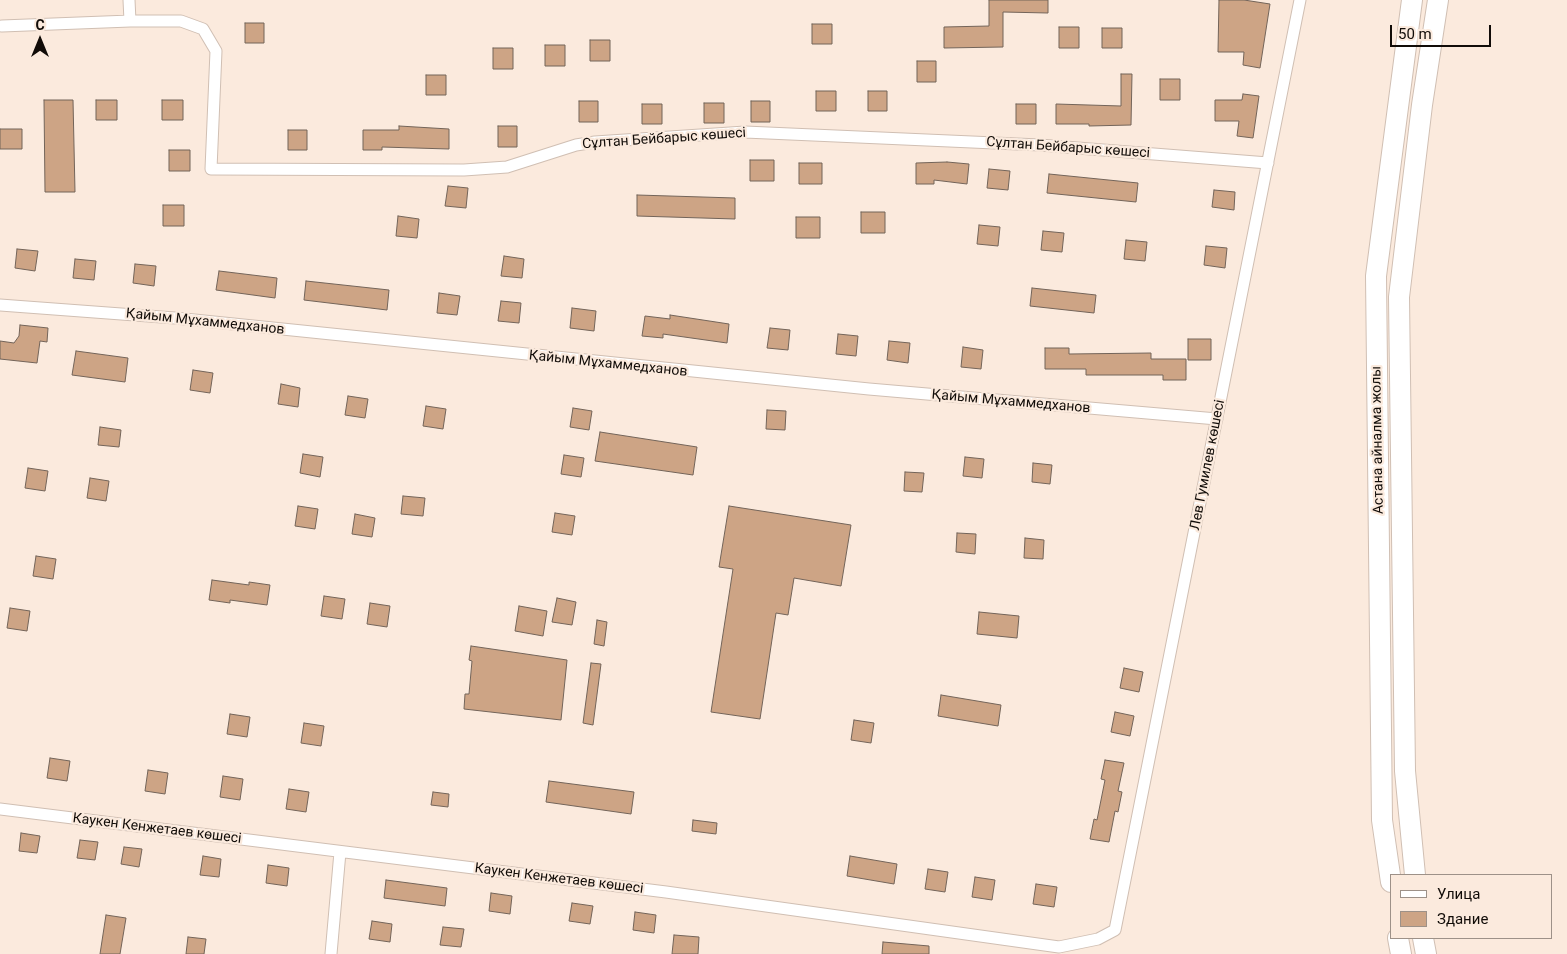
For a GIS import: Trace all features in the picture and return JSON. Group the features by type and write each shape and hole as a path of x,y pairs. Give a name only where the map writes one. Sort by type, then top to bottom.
{"highway":[{"name":"Астана айналма жолы","path":"1390,875 1382,820 1376,276 1412,0"},
{"name":"Астана айналма жолы","path":"1414,874 1405,771 1399,297 1422,106 1438,0"},
{"path":"1398,939 1401,954"},
{"path":"1423,939 1426,954"}],"street":[{"path":"2,26 130,22 129,0"},
{"name":"Лев Гумилев көшесі","path":"1115,930 1300,0"},
{"name":"Сұлтан Бейбарыс көшесі","path":"130,22 181,22 203,29 216,51 211,168 473,169 507,167 576,145 595,142 745,132 1040,145 1268,163"},
{"name":"Қайым Мұхаммедханов","path":"0,305 175,318 879,390 1217,419"},
{"name":"Каукен Кенжетаев көшесі","path":"0,809 666,892 1058,947 1098,939 1115,930"},
{"path":"330,954 340,852"}],"building":[{"path":"989,0 1048,0 1048,13 1003,12 1003,47 944,48 944,27 989,26"},
{"path":"1219,0 1244,0 1270,4 1260,68 1243,65 1244,52 1218,52"},
{"path":"245,23 264,23 264,43 245,43"},
{"path":"812,24 832,24 832,44 812,44"},
{"path":"1059,27 1079,27 1079,48 1059,48"},
{"path":"1102,28 1122,28 1122,48 1102,48"},
{"path":"590,40 610,40 610,61 590,61"},
{"path":"545,45 565,45 565,66 545,66"},
{"path":"493,48 513,48 513,69 493,69"},
{"path":"917,61 936,61 936,82 917,82"},
{"path":"1121,74 1132,74 1131,125 1089,126 1089,124 1056,124 1056,104 1121,106"},
{"path":"426,75 446,75 446,95 426,95"},
{"path":"1160,79 1180,79 1180,100 1160,100"},
{"path":"816,91 836,91 836,111 816,111"},
{"path":"868,91 887,91 887,111 868,111"},
{"path":"1243,94 1259,96 1253,138 1237,136 1239,121 1215,121 1215,100 1242,100"},
{"path":"44,100 73,100 75,192 45,192"},
{"path":"96,100 117,100 117,120 96,120"},
{"path":"162,100 183,100 183,120 162,120"},
{"path":"579,101 598,101 598,122 579,122"},
{"path":"751,101 770,101 770,122 751,122"},
{"path":"704,103 724,103 724,123 704,123"},
{"path":"642,104 662,104 662,124 642,124"},
{"path":"1016,104 1036,104 1036,124 1016,124"},
{"path":"399,126 449,129 449,149 382,147 382,150 363,150 363,130 399,130"},
{"path":"498,126 517,126 517,147 498,147"},
{"path":"0,129 22,129 22,149 0,149"},
{"path":"288,130 307,130 307,150 288,150"},
{"path":"169,150 190,150 190,171 169,171"},
{"path":"750,160 774,160 774,181 750,181"},
{"path":"947,162 969,164 967,184 934,180 934,184 916,184 916,163"},
{"path":"799,163 822,163 822,184 799,184"},
{"path":"989,169 1010,171 1008,190 987,188"},
{"path":"1049,174 1138,183 1136,202 1047,193"},
{"path":"448,186 468,188 466,208 445,206"},
{"path":"1214,190 1235,192 1234,210 1212,207"},
{"path":"637,195 735,198 735,219 637,216"},
{"path":"163,205 184,205 184,226 163,226"},
{"path":"861,212 885,212 885,233 861,233"},
{"path":"398,216 419,219 417,238 396,236"},
{"path":"796,217 820,217 820,238 796,238"},
{"path":"979,225 1000,227 998,246 977,244"},
{"path":"1043,231 1064,233 1062,252 1041,250"},
{"path":"1126,240 1147,242 1145,261 1124,259"},
{"path":"1206,246 1227,248 1225,268 1204,265"},
{"path":"17,249 38,251 35,271 15,268"},
{"path":"504,256 524,259 522,278 501,276"},
{"path":"75,259 96,261 94,280 73,278"},
{"path":"135,264 156,266 154,286 133,283"},
{"path":"219,271 277,278 275,298 216,290"},
{"path":"306,281 389,290 387,310 304,300"},
{"path":"1032,288 1096,295 1094,313 1030,306"},
{"path":"439,293 460,296 457,315 437,313"},
{"path":"501,301 521,303 519,323 498,321"},
{"path":"572,308 596,311 594,331 570,328"},
{"path":"670,315 729,324 727,343 663,334 663,338 642,336 645,316 670,319"},
{"path":"20,325 48,328 47,342 40,341 37,363 0,359 0,341 14,343 19,336"},
{"path":"770,328 790,330 788,350 767,348"},
{"path":"838,334 858,336 856,356 836,354"},
{"path":"1188,339 1211,339 1211,360 1188,360"},
{"path":"889,341 910,343 908,363 887,360"},
{"path":"963,347 983,350 981,369 961,367"},
{"path":"1045,348 1069,348 1069,354 1151,353 1151,359 1186,359 1186,380 1163,380 1163,375 1086,375 1086,369 1045,369"},
{"path":"76,351 128,358 125,382 72,375"},
{"path":"193,370 213,373 210,393 190,390"},
{"path":"281,384 300,388 298,407 278,404"},
{"path":"348,396 368,399 365,418 345,415"},
{"path":"426,406 446,409 443,429 423,426"},
{"path":"573,408 592,411 589,430 570,427"},
{"path":"767,410 786,411 785,430 766,429"},
{"path":"100,427 121,430 119,447 98,445"},
{"path":"600,432 697,447 693,475 595,461"},
{"path":"303,454 323,457 320,477 300,473"},
{"path":"564,455 584,458 581,477 561,474"},
{"path":"965,457 984,459 982,478 963,476"},
{"path":"1033,463 1052,465 1050,484 1032,482"},
{"path":"28,468 48,471 45,491 25,488"},
{"path":"905,472 924,473 922,492 904,491"},
{"path":"90,478 109,481 106,501 87,498"},
{"path":"403,496 425,498 423,516 401,514"},
{"path":"298,506 318,509 315,529 295,526"},
{"path":"729,506 851,525 841,586 794,578 788,615 776,613 760,719 711,712 733,569 719,567"},
{"path":"555,513 575,516 572,535 552,532"},
{"path":"355,514 375,518 372,537 352,534"},
{"path":"957,533 976,534 975,554 956,552"},
{"path":"1025,538 1044,540 1043,559 1024,558"},
{"path":"36,556 56,559 53,579 33,576"},
{"path":"212,580 249,585 249,582 270,585 267,605 230,600 230,603 209,600"},
{"path":"324,596 345,599 342,619 321,616"},
{"path":"557,598 576,602 572,625 552,622"},
{"path":"370,603 390,606 387,627 367,624"},
{"path":"519,606 547,611 543,636 515,631"},
{"path":"10,608 30,611 27,631 7,628"},
{"path":"979,612 1019,616 1017,638 977,634"},
{"path":"597,620 607,622 604,646 594,644"},
{"path":"471,646 567,660 561,720 464,709 465,694 469,694 472,661 469,660"},
{"path":"591,663 601,664 593,725 583,723"},
{"path":"1124,668 1143,672 1139,692 1120,688"},
{"path":"941,695 1001,705 998,726 938,716"},
{"path":"1115,712 1134,716 1130,736 1111,732"},
{"path":"230,714 250,717 247,737 227,734"},
{"path":"854,720 874,723 871,743 851,740"},
{"path":"304,723 324,726 321,746 301,743"},
{"path":"50,758 70,761 67,781 47,778"},
{"path":"1105,760 1124,763 1118,791 1122,792 1118,812 1115,811 1109,842 1090,839 1094,819 1097,820 1105,780 1101,779"},
{"path":"148,770 168,773 165,794 145,791"},
{"path":"223,776 243,779 240,800 220,797"},
{"path":"549,781 634,792 631,814 546,802"},
{"path":"289,789 309,792 306,812 286,809"},
{"path":"433,792 449,794 448,807 431,805"},
{"path":"693,820 717,823 716,834 692,831"},
{"path":"21,833 40,836 37,853 19,851"},
{"path":"80,840 98,842 95,860 77,858"},
{"path":"124,847 142,849 139,867 121,864"},
{"path":"203,856 221,859 219,877 200,875"},
{"path":"850,856 897,864 894,884 847,876"},
{"path":"268,865 289,868 287,886 266,883"},
{"path":"928,869 948,872 945,892 925,889"},
{"path":"975,877 995,880 992,900 972,897"},
{"path":"386,880 447,888 445,906 384,898"},
{"path":"1036,884 1057,887 1054,907 1033,904"},
{"path":"491,893 512,896 510,914 489,911"},
{"path":"572,903 593,906 590,924 569,921"},
{"path":"635,912 656,915 654,933 633,930"},
{"path":"106,915 126,918 120,954 100,954"},
{"path":"372,921 392,924 390,942 369,939"},
{"path":"443,927 464,929 461,947 440,945"},
{"path":"674,935 699,937 698,954 672,954"},
{"path":"188,937 206,939 204,954 186,954"},
{"path":"883,942 929,946 929,954 882,954"}]}
